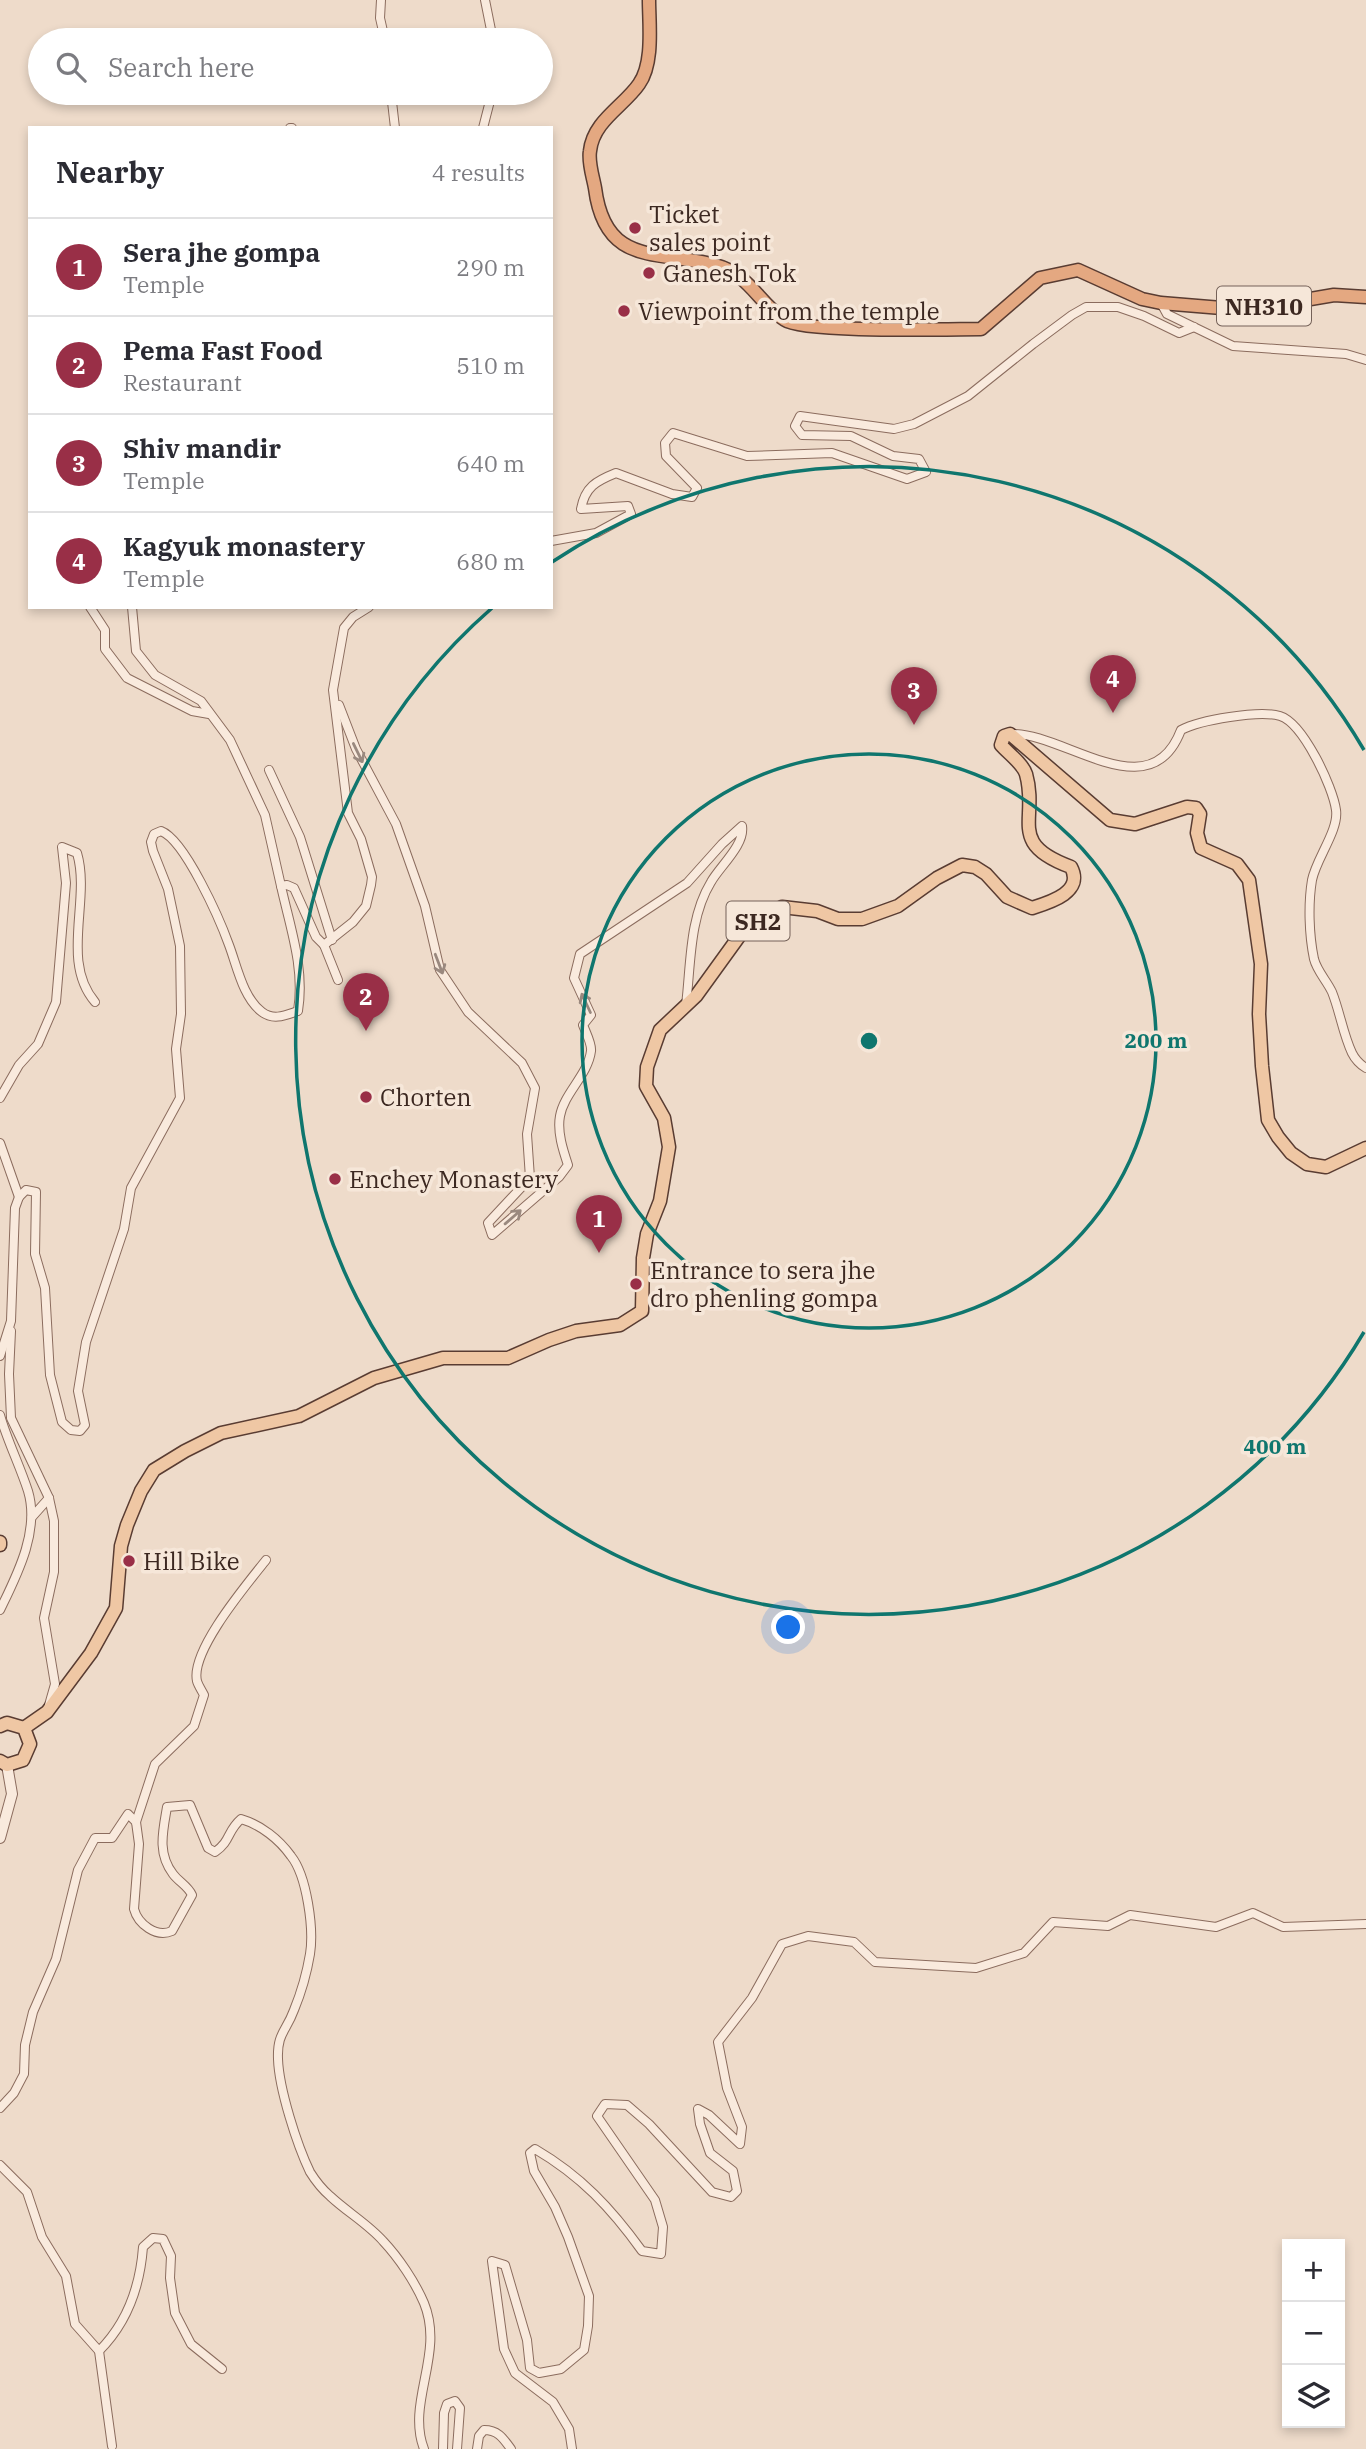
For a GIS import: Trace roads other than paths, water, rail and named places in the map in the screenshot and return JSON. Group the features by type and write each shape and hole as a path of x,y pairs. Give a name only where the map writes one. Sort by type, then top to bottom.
{"highway":[{"name":"NH310","path":"649,0 649,51 641,82 598,128 590,151 597,206 611,233 623,244 661,257 717,265 745,279 786,322 820,327 981,329 1040,278 1078,270 1142,299 1161,303 1246,310 1334,295 1366,297"}],"main road":[{"name":"SH2","path":"24,1728 47,1712 91,1653 116,1608 121,1546 141,1491 154,1470 184,1451 221,1433 299,1416 374,1378 443,1358 508,1358 576,1331 620,1325 642,1311 643,1258 647,1234 660,1201 669,1147 664,1118 646,1086 647,1068 660,1030 696,996 743,931 782,907 817,911 838,919 862,919 898,905 937,878 962,865 975,867 986,874 1007,897 1032,908 1059,899 1074,884 1071,867 1052,860 1032,841 1027,825 1029,800 1025,771 1001,745 1004,736 1010,734"},
{"path":"1010,734 1110,820 1135,824 1187,807 1196,808 1200,814 1197,833 1201,848 1237,864 1249,880 1261,964 1259,1014 1268,1120 1291,1153 1307,1164 1326,1167 1366,1148"},
{"path":"0,1726 7,1723 24,1728 30,1744 23,1760 4,1763"}],"street":[{"path":"381,0 382,28"},
{"path":"485,0 491,28"},
{"path":"392,105 395,126"},
{"path":"484,126 489,105"},
{"path":"1161,303 1167,314 1233,346 1346,354 1366,360"},
{"path":"553,541 596,533 631,514 628,506 581,509 583,495 596,482 616,473 672,494 692,497 697,488 666,456 665,443 673,433 747,456 832,453 907,479 926,472 919,459 893,456 851,436 802,435 795,426 800,416 894,429 914,424 968,396 1033,344 1086,307 1118,307 1179,332 1194,327"},
{"path":"91,609 106,630 105,649 127,678 192,710 209,714"},
{"path":"47,1712 55,1684 44,1618 54,1572 54,1521 49,1498 11,1418 9,1374 15,1208 19,1197 26,1190 36,1192 35,1254 46,1287 50,1375 62,1422 71,1430 80,1431 85,1425 78,1391 86,1342 124,1229 131,1188 180,1098 176,1049 181,1014 180,946 168,890 151,842 154,834 161,831 169,834 190,864 221,923 246,991 261,1012 281,1017 298,1011 301,994 300,972 265,815 230,740 201,701 155,676 136,651 130,609"},
{"path":"324,945 353,922 366,906 372,877 361,839 348,813 333,690 344,628 352,617 366,609"},
{"path":"333,690 356,749 396,824 425,906 431,942 440,970 468,1012 522,1063 535,1088 527,1134 530,1178 488,1223 492,1235 559,1177 568,1165 561,1144 560,1116 592,1049 583,1025 591,1015 574,978 580,954 687,883 742,826 739,842 710,882 697,911 686,1004"},
{"path":"1010,734 1022,733 1121,766 1147,766 1163,759 1175,745 1181,730 1192,724 1230,717 1281,716 1292,725 1317,758 1330,784 1337,813 1312,878 1310,927 1314,962 1331,990 1352,1055 1366,1068"},
{"path":"269,770 300,837 332,940"},
{"path":"0,1098 19,1065 38,1044 55,1002 66,883 62,847 77,853 80,864 82,878 78,911 79,957 88,994 95,1002"},
{"path":"281,886 294,888 316,937 324,945 338,980"},
{"path":"0,1143 19,1197"},
{"path":"0,1356 11,1321"},
{"path":"0,1415 29,1495 32,1517 20,1570 0,1610"},
{"path":"32,1517 49,1498"},
{"path":"266,1560 224,1613 198,1663 196,1680 204,1695 194,1726 155,1765 136,1822 139,1844 134,1909 136,1919 155,1932 167,1934 172,1931 192,1895 165,1860 161,1843 167,1807 190,1805 208,1848 215,1852 225,1845 234,1826 241,1819 255,1823 293,1858 305,1888 310,1924 310,1952 294,2011 279,2036 278,2060 282,2087 311,2174 330,2196 382,2239 398,2259 424,2302 431,2326 431,2355 422,2396 420,2434 424,2449"},
{"path":"0,1838 12,1794 4,1763"},
{"path":"0,2108 14,2093 24,2074 24,2045 33,2012 56,1959 78,1870 95,1838 112,1838 128,1814 136,1822"},
{"path":"572,2449 569,2429 553,2402 515,2373 504,2349 492,2261 505,2265 527,2340 530,2368 539,2373 561,2369 584,2350 588,2326 589,2296 585,2284 564,2227 534,2171 530,2154 535,2150 565,2167 615,2215 642,2251 661,2254 663,2227 655,2200 597,2116 605,2104 627,2105 649,2124 712,2192 731,2197 737,2191 733,2171 710,2153 698,2109 709,2115 740,2144 742,2127 727,2088 718,2042 752,1998 782,1944 808,1936 853,1942 875,1962 976,1968 1024,1953 1053,1922 1108,1926 1130,1915 1216,1927 1253,1913 1283,1927 1366,1924"},
{"path":"0,2165 27,2192 43,2237 66,2276 75,2324 99,2351 112,2446"},
{"path":"99,2351 115,2335 135,2295 143,2247 153,2238 163,2239 171,2256 170,2278 175,2313 191,2343 222,2369"},
{"path":"443,2449 444,2413 447,2404 455,2401 460,2408 457,2449"},
{"path":"477,2449 479,2436 484,2430 492,2430 502,2435 511,2449"}],"place":[{"name":"Ticket sales point","path":"635,228"},
{"name":"Ganesh Tok","path":"649,273"},
{"name":"Viewpoint from the temple","path":"624,311"},
{"name":"Kagyuk monastery","path":"1113,713"},
{"name":"Shiv mandir","path":"914,725"},
{"name":"Pema Fast Food","path":"366,1031"},
{"name":"Chorten","path":"366,1097"},
{"name":"Enchey Monastery","path":"335,1179"},
{"name":"Sera jhe gompa","path":"599,1253"},
{"name":"Entrance to sera jhe dro phenling gompa","path":"636,1284"},
{"name":"Hill Bike","path":"129,1561"}]}
